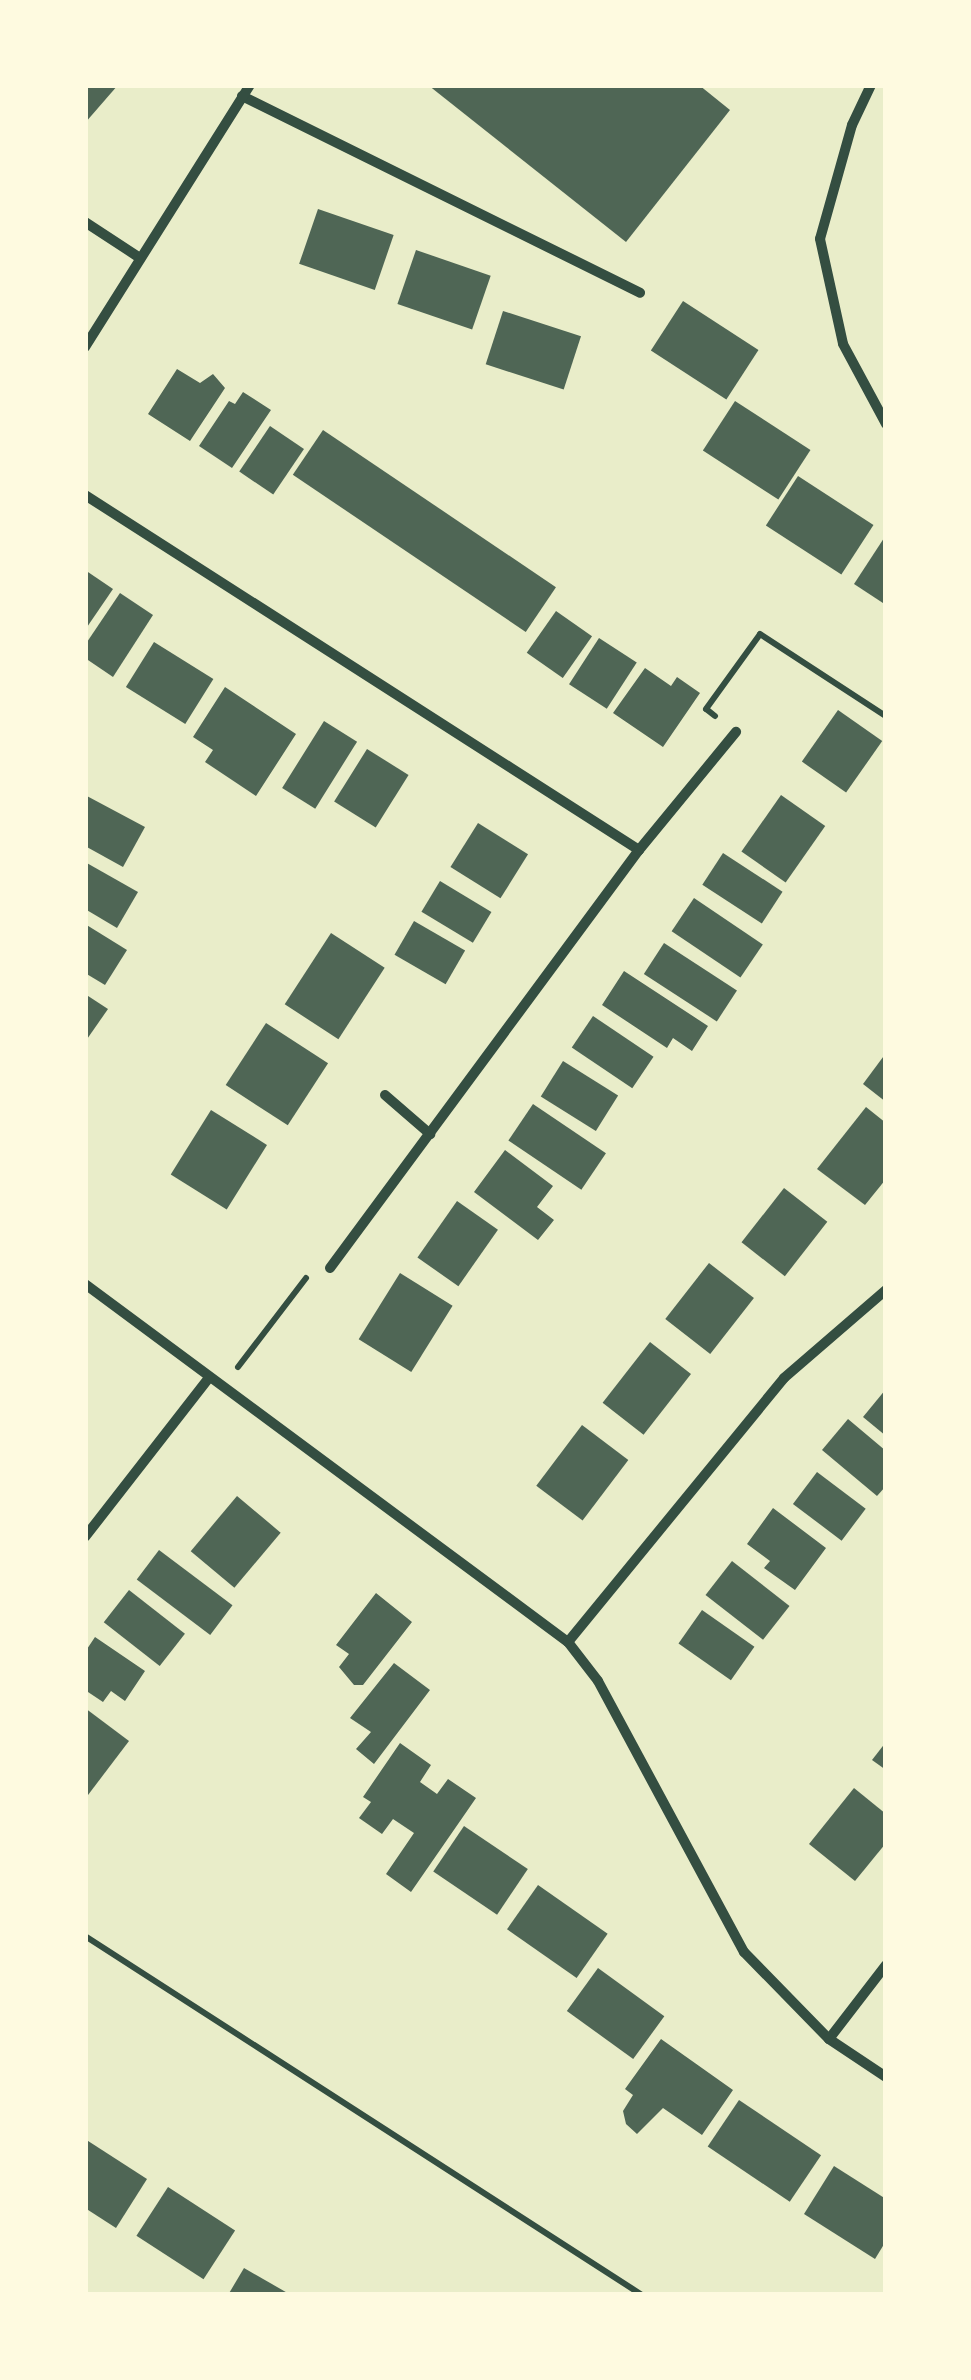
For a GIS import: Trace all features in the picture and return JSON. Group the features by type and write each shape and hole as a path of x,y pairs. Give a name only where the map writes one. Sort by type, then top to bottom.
{"street":[{"path":"85,347 137,256 250,85"},
{"path":"870,85 852,125 820,239 843,344 886,424"},
{"path":"242,96 640,293"},
{"path":"85,222 137,256"},
{"path":"85,495 639,850"},
{"path":"330,1268 639,850 736,732"},
{"path":"384,1096 430,1134"},
{"path":"85,1284 568,1642 598,1681 744,1952 829,2039 886,2077"},
{"path":"568,1642 784,1378 886,1290"},
{"path":"85,1538 209,1378"},
{"path":"829,2039 886,1965"}],"path":[{"path":"736,732 706,709 760,634 886,716"},
{"path":"222,1388 320,1260 330,1268"},
{"path":"85,1936 642,2295"}],"building":[{"path":"85,85 118,85 85,123"},
{"path":"428,85 699,85 730,110 626,242"},
{"path":"318,209 394,235 375,290 299,264"},
{"path":"416,250 491,276 472,330 397,304"},
{"path":"683,301 758,350 726,399 651,350"},
{"path":"503,311 581,336 564,390 486,364"},
{"path":"177,369 200,383 213,374 225,388 190,441 148,414"},
{"path":"243,392 271,410 232,468 199,446 229,401 235,404"},
{"path":"735,401 810,450 778,499 703,450"},
{"path":"270,426 304,449 273,495 239,472"},
{"path":"323,430 556,587 526,632 293,475"},
{"path":"798,476 873,525 841,574 766,525"},
{"path":"886,535 886,605 854,584"},
{"path":"85,570 113,589 85,630"},
{"path":"120,593 153,615 113,677 85,658 85,645"},
{"path":"556,611 592,636 563,678 527,653"},
{"path":"599,638 637,663 607,709 569,684"},
{"path":"154,642 213,679 185,724 126,687"},
{"path":"645,668 671,686 677,677 700,693 663,747 613,713"},
{"path":"225,687 296,734 256,796 205,762 213,750 193,737"},
{"path":"838,710 882,741 846,793 802,762"},
{"path":"324,721 357,742 315,809 282,788"},
{"path":"367,749 409,775 376,828 334,802"},
{"path":"85,795 145,827 123,867 85,846"},
{"path":"781,795 825,826 786,882 741,852"},
{"path":"478,823 528,854 500,898 450,867"},
{"path":"723,853 783,892 762,924 702,885"},
{"path":"85,862 138,892 117,928 85,909"},
{"path":"440,881 491,912 473,943 421,912"},
{"path":"694,898 763,944 740,978 672,931"},
{"path":"414,921 465,950 446,984 394,955"},
{"path":"85,924 127,950 105,985 85,973"},
{"path":"331,933 385,968 338,1039 285,1004"},
{"path":"664,943 737,990 717,1021 644,974"},
{"path":"624,971 708,1026 692,1051 673,1038 667,1048 602,1005"},
{"path":"85,994 108,1009 85,1042"},
{"path":"593,1016 654,1057 632,1088 572,1048"},
{"path":"266,1023 328,1063 288,1125 226,1085"},
{"path":"886,1053 886,1102 863,1084"},
{"path":"563,1061 618,1095 596,1131 541,1097"},
{"path":"533,1104 606,1153 581,1190 508,1140"},
{"path":"866,1107 886,1123 886,1179 865,1205 817,1169"},
{"path":"211,1110 267,1145 227,1209 171,1174"},
{"path":"505,1150 553,1186 537,1207 554,1220 538,1240 474,1192"},
{"path":"784,1188 827,1222 785,1276 742,1242"},
{"path":"457,1201 498,1230 458,1286 417,1258"},
{"path":"709,1263 754,1298 710,1354 665,1319"},
{"path":"400,1273 453,1306 411,1372 359,1339"},
{"path":"650,1342 691,1374 644,1435 603,1403"},
{"path":"886,1389 886,1436 863,1417"},
{"path":"848,1419 886,1451 886,1486 877,1496 822,1450"},
{"path":"582,1425 628,1460 583,1521 536,1486"},
{"path":"817,1472 866,1509 842,1541 793,1504"},
{"path":"237,1496 281,1533 234,1588 191,1551"},
{"path":"773,1508 826,1548 795,1590 764,1568 770,1561 747,1544"},
{"path":"159,1550 232,1605 210,1635 137,1580"},
{"path":"732,1561 790,1606 763,1640 706,1595"},
{"path":"129,1590 185,1634 160,1666 104,1622"},
{"path":"376,1593 412,1622 363,1685 354,1685 339,1667 349,1654 336,1645"},
{"path":"702,1610 754,1647 731,1680 678,1644"},
{"path":"95,1637 145,1671 125,1701 111,1691 103,1702 85,1690 85,1652"},
{"path":"394,1663 430,1690 374,1764 356,1749 371,1732 350,1718"},
{"path":"85,1708 129,1741 85,1799"},
{"path":"886,1742 886,1770 872,1760"},
{"path":"400,1743 431,1765 420,1782 437,1794 448,1779 476,1798 411,1892 386,1874 414,1833 393,1819 382,1834 359,1818 371,1802 363,1797"},
{"path":"854,1788 886,1814 886,1843 855,1881 809,1844"},
{"path":"464,1826 528,1869 497,1915 433,1872"},
{"path":"538,1885 608,1934 577,1978 507,1929"},
{"path":"598,1968 664,2016 633,2059 567,2011"},
{"path":"661,2039 733,2090 702,2135 663,2108 637,2134 626,2124 623,2111 633,2095 625,2089"},
{"path":"739,2100 821,2155 790,2202 708,2146"},
{"path":"85,2139 147,2179 116,2228 85,2208"},
{"path":"834,2166 886,2199 886,2241 875,2259 804,2214"},
{"path":"168,2187 235,2231 204,2279 136,2236"},
{"path":"244,2268 291,2295 228,2295"}]}
